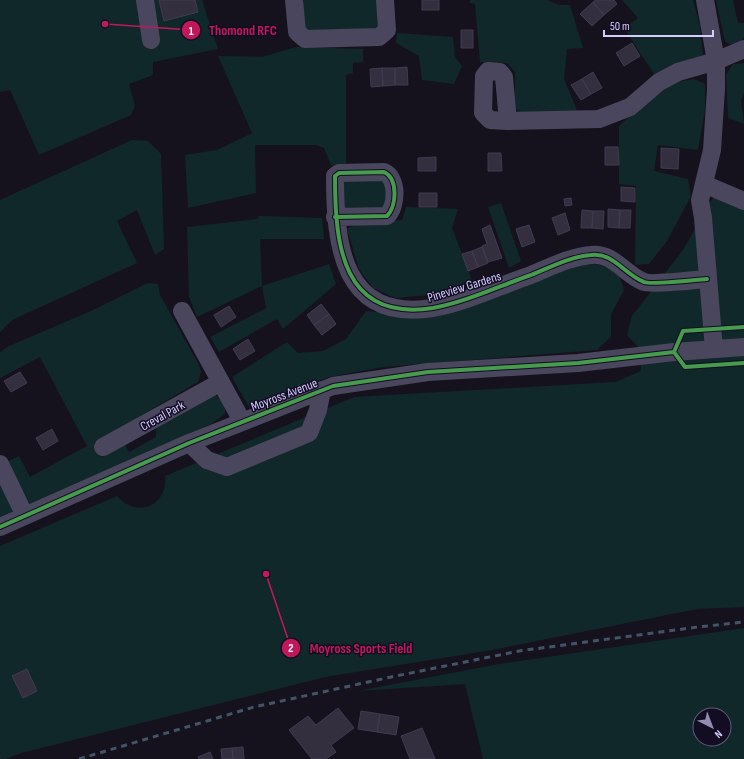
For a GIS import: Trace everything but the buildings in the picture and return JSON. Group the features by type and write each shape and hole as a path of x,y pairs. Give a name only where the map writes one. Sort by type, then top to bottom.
{"street":[{"path":"145,0 151,40"},
{"path":"294,0 297,32 305,39 379,37 387,30 385,0"},
{"path":"705,0 716,61 715,123 712,150 702,192 707,279 714,349"},
{"path":"508,120 600,119 630,107 660,82 678,72 716,61 744,49"},
{"path":"702,192 744,201"},
{"name":"Pineview Gardens","path":"335,217 341,250 347,268 354,282 365,295 380,303 398,309 433,308 472,296 570,259 593,254 609,258 644,283 707,279"},
{"path":"182,311 242,421"},
{"name":"Moyross Avenue","path":"0,527 189,443 333,386 428,372 578,363 744,347"},
{"name":"Creval Park","path":"103,447 221,382"},
{"path":"189,443 206,460 227,467 309,433 318,410 322,390"},
{"path":"0,464 25,516"}],"green space":[{"path":"0,0 202,0 218,49 153,62 153,75 129,84 135,106 131,115 39,155 10,90 0,92"},
{"path":"304,0 377,0 377,26 373,31 307,33 302,29 301,4"},
{"path":"470,0 547,0 559,5 570,5 583,48 567,49 564,79 578,113 522,114 515,108 515,72 507,63 480,62 475,4 470,3"},
{"path":"622,0 693,0 700,26 703,57 654,74 624,28 638,18"},
{"path":"716,0 733,0 738,23 744,23 744,37 737,47 725,42"},
{"path":"397,33 453,37 455,57 462,66 454,84 422,80 419,56 396,43"},
{"path":"296,47 363,49 363,62 353,63 353,73 346,75 346,164 331,165 324,148 317,145 255,145 256,193 188,208 185,155 217,150 252,133 218,56 262,57"},
{"path":"744,63 744,94 741,100 744,124 728,118 726,75 733,64"},
{"path":"694,79 705,84 705,110 698,150 658,145 654,171 688,179 691,196 667,241 649,264 635,265 636,186 619,184 619,126 643,104 672,83"},
{"path":"132,140 148,141 161,154 164,249 155,255 137,210 117,221 137,263 12,320 0,332 0,200"},
{"path":"382,178 388,185 387,205 380,209 344,210 344,179"},
{"path":"714,196 744,209 744,607 697,609 492,650 325,677 21,753 6,759 0,759 0,546 117,496 125,503 133,507 142,508 150,506 162,495 165,486 165,476 354,397 616,382 641,371 639,348 627,335 632,316 683,250"},
{"path":"501,203 521,261 509,268 488,207"},
{"path":"406,207 458,209 452,228 472,280 443,294 395,298 373,288 359,269 347,229 355,224 402,220"},
{"path":"259,216 322,218 324,239 260,239 262,286 197,317 189,297 187,227 258,219"},
{"path":"329,264 336,284 283,329 277,319 219,352 210,337 266,308 262,286"},
{"path":"595,264 617,269 624,290 611,314 611,337 597,350 383,367 329,377 249,407 232,377 287,342 298,353 323,351 346,339 366,311 429,317 468,306 576,266"},
{"path":"148,283 158,284 160,295 198,363 201,372 198,382 94,443 102,457 125,444 129,452 156,437 156,426 215,395 225,402 225,414 211,424 0,518 0,465 19,456 30,477 87,446 40,357 0,378 0,352 9,346 91,311"},
{"path":"744,628 744,759 483,759 465,684 358,691 499,664"}],"railway":[{"path":"79,759 254,707 391,677 519,651 744,622"}],"cycle path":[{"path":"335,217 387,216 393,206 394,199 394,186 389,175 384,172 339,173 335,176 335,202 338,228 342,252 350,273 362,291 379,303 403,309 433,308 458,302 568,260 591,255 606,257 637,279 648,283 707,279"},
{"path":"674,352 683,331 744,327"},
{"path":"674,352 685,367 744,363"},
{"path":"0,527 189,443 333,386 428,372 578,363 674,352"}],"place":[{"name":"Thomond RFC","path":"105,24"},
{"name":"Moyross Sports Field","path":"266,574"}]}
